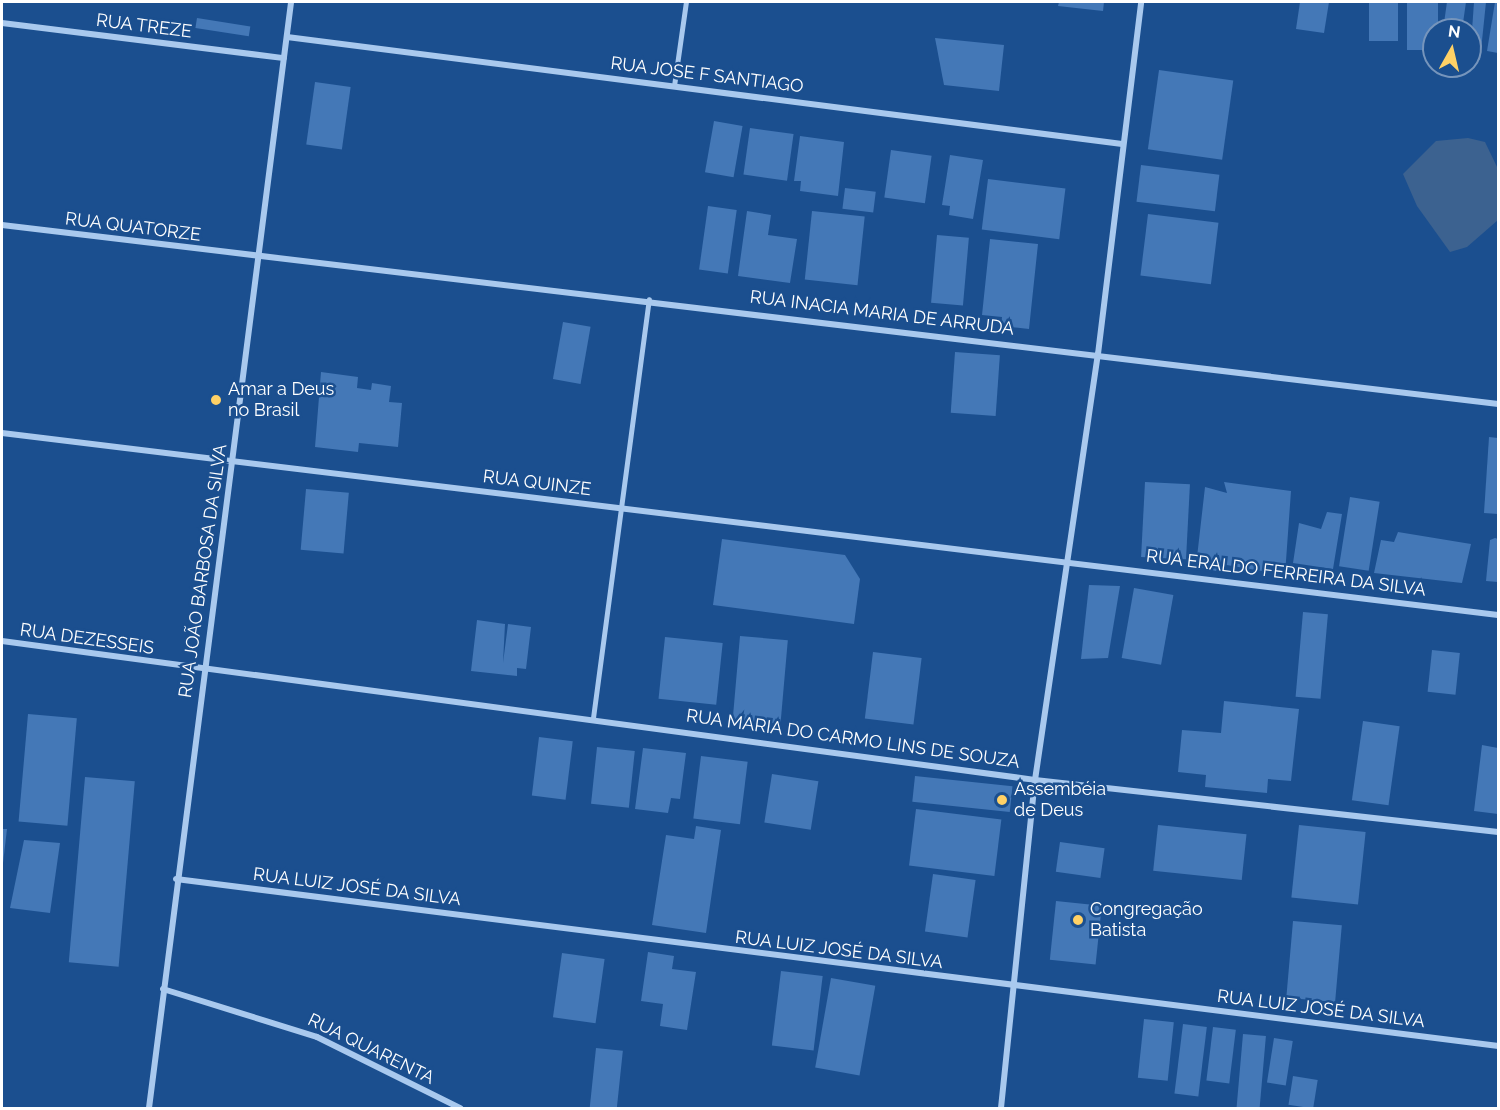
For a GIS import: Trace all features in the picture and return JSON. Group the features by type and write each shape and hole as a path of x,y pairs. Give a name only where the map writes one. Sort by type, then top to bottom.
{"street":[{"name":"RUA JOÃO BARBOSA DA SILVA","path":"149,1108 176,879 260,258 291,2"},
{"path":"1001,1108 1035,780 1098,354 1141,2"},
{"name":"RUA TREZE","path":"2,23 284,58"},
{"name":"RUA JOSE F SANTIAGO","path":"287,37 1122,144"},
{"name":"RUA QUATORZE","path":"2,225 260,258"},
{"name":"RUA INACIA MARIA DE ARRUDA","path":"260,258 649,300 1498,405"},
{"name":"RUA QUINZE","path":"2,433 1069,561"},
{"name":"RUA ERALDO FERREIRA DA SILVA","path":"1069,561 1498,615"},
{"name":"RUA DEZESSEIS","path":"2,641 203,671"},
{"name":"RUA MARIA DO CARMO LINS DE SOUZA","path":"203,671 593,718 1035,780 1498,832"},
{"name":"RUA LUIZ JOSÉ DA SILVA","path":"176,879 1015,988 1498,1046"},
{"name":"RUA QUARENTA","path":"164,989 317,1037 460,1108"}],"lane":[{"path":"674,86 686,2"},
{"path":"593,718 623,509 649,300"}],"water":[{"path":"1468,138 1485,142 1498,169 1498,220 1467,247 1450,252 1417,206 1403,174 1436,141"}],"building":[{"path":"1059,2 1104,2 1103,11 1058,6"},
{"path":"1300,2 1329,2 1324,33 1296,29"},
{"path":"1369,2 1398,2 1398,41 1369,41"},
{"path":"1407,2 1438,2 1438,18 1422,18 1422,50 1407,50"},
{"path":"1447,2 1466,2 1464,18 1445,18"},
{"path":"1474,2 1486,2 1482,41 1482,18 1473,18"},
{"path":"1495,2 1498,2 1498,53 1487,51"},
{"path":"197,18 250,26 249,36 195,28"},
{"path":"935,38 1004,45 999,91 944,85"},
{"path":"1159,70 1233,80 1222,160 1148,149"},
{"path":"315,82 351,87 342,149 306,144"},
{"path":"714,121 743,126 734,177 705,172"},
{"path":"750,128 794,134 787,181 743,175"},
{"path":"800,136 844,142 838,196 800,191 801,181 794,181"},
{"path":"891,150 932,156 925,203 884,198"},
{"path":"950,155 983,160 973,219 949,215 950,206 942,205"},
{"path":"1141,165 1219,175 1215,211 1136,202"},
{"path":"988,179 1065,189 1059,239 982,230"},
{"path":"845,188 876,192 873,213 842,209"},
{"path":"708,206 737,210 728,273 699,269"},
{"path":"747,211 771,215 768,235 797,239 790,283 738,276"},
{"path":"812,211 865,217 857,285 805,280"},
{"path":"1148,214 1218,223 1211,284 1140,276"},
{"path":"937,235 969,238 963,306 931,303"},
{"path":"990,239 1038,244 1029,329 1001,326 1002,317 982,315"},
{"path":"563,322 591,327 581,384 553,379"},
{"path":"955,352 1000,355 996,416 951,413"},
{"path":"321,372 358,377 357,388 371,390 372,383 391,386 389,402 402,403 398,447 359,443 358,452 315,447"},
{"path":"1489,437 1498,438 1498,514 1484,513"},
{"path":"1145,482 1190,484 1186,559 1141,557"},
{"path":"1224,482 1291,491 1285,575 1221,564 1216,571 1196,566 1205,487 1227,493"},
{"path":"306,489 349,493 344,554 301,550"},
{"path":"1350,497 1380,502 1369,571 1339,566"},
{"path":"1327,512 1342,514 1333,569 1293,563 1299,523 1321,529"},
{"path":"1398,532 1471,544 1462,583 1374,573 1381,540 1394,542"},
{"path":"722,539 845,555 860,579 854,624 713,605"},
{"path":"1498,539 1498,582 1486,581 1490,540"},
{"path":"1089,585 1120,586 1108,658 1081,659"},
{"path":"1134,588 1173,595 1161,665 1122,658"},
{"path":"1303,612 1328,614 1320,699 1296,697"},
{"path":"477,620 505,624 503,663 508,624 531,627 526,669 517,668 517,676 471,671"},
{"path":"740,636 788,640 780,724 733,720"},
{"path":"665,637 723,643 716,705 659,699"},
{"path":"1432,650 1460,653 1455,695 1428,692"},
{"path":"873,652 922,658 913,724 865,719"},
{"path":"1224,701 1299,709 1291,781 1268,779 1267,793 1205,787 1206,775 1178,772 1182,730 1221,733"},
{"path":"28,714 77,718 67,826 19,822"},
{"path":"1363,721 1400,726 1389,805 1352,800"},
{"path":"539,737 573,741 566,800 532,796"},
{"path":"1482,745 1498,748 1498,814 1474,811"},
{"path":"597,747 635,751 629,808 591,804"},
{"path":"643,748 686,753 680,799 671,798 668,813 635,809"},
{"path":"701,756 748,762 740,824 693,819"},
{"path":"772,774 818,781 811,830 764,822"},
{"path":"915,776 1012,786 1010,812 912,802"},
{"path":"85,777 135,781 119,967 69,962"},
{"path":"916,809 1001,819 994,876 909,866"},
{"path":"1158,825 1247,834 1242,880 1153,871"},
{"path":"1299,825 1366,832 1358,905 1291,898"},
{"path":"696,826 721,830 706,933 652,925 666,835 694,839"},
{"path":"2,829 7,829 3,863 2,863"},
{"path":"24,840 60,843 50,913 10,908"},
{"path":"1060,842 1105,848 1100,878 1056,872"},
{"path":"933,874 976,880 968,937 925,931"},
{"path":"1056,901 1102,906 1096,964 1050,960"},
{"path":"1293,921 1342,925 1335,1002 1286,998"},
{"path":"648,952 674,956 672,969 696,972 687,1030 660,1026 663,1004 641,1001"},
{"path":"562,953 605,959 596,1023 553,1017"},
{"path":"781,971 823,976 814,1051 772,1045"},
{"path":"831,978 875,986 860,1075 815,1068"},
{"path":"1144,1019 1174,1022 1168,1081 1138,1078"},
{"path":"1183,1024 1207,1027 1198,1096 1174,1093"},
{"path":"1213,1027 1236,1030 1229,1083 1206,1081"},
{"path":"1243,1034 1266,1036 1260,1108 1237,1108"},
{"path":"1274,1038 1293,1041 1286,1085 1267,1082"},
{"path":"596,1048 623,1051 617,1108 590,1108"},
{"path":"1293,1076 1318,1080 1313,1108 1288,1105"}],"place":[{"name":"Amar a Deus no Brasil","path":"216,400"},
{"name":"Assembéia de Deus","path":"1002,800"},
{"name":"Congregação Batista","path":"1078,920"}]}
